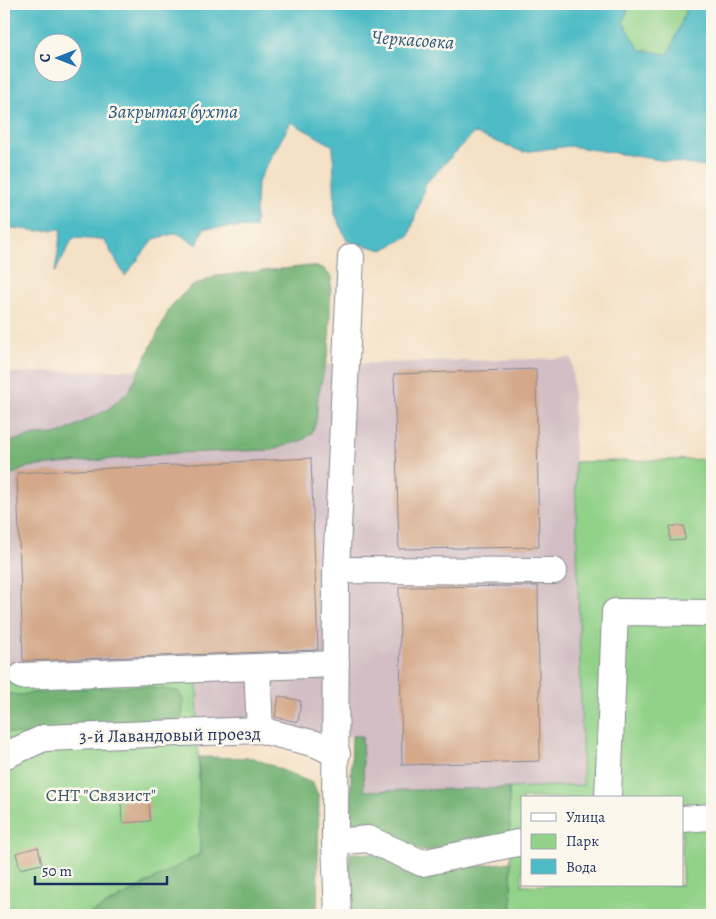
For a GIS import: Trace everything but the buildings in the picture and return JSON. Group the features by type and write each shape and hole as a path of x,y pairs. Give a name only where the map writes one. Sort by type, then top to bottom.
{"street":[{"path":"338,915 335,842 337,754 336,570 351,257"},
{"path":"336,570 554,571"},
{"path":"608,796 615,612 712,613"},
{"path":"22,676 336,664"},
{"path":"257,667 260,730"},
{"name":"3-й Лавандовый проезд","path":"4,756 44,738 260,730 316,744 337,754"},
{"path":"684,819 712,817"},
{"path":"335,842 368,839 422,863 521,842"}],"shaded area":[{"path":"572,358 583,786 363,791 362,736 198,740 197,677 4,682 4,373"}],"green space":[{"path":"630,4 686,4 687,8 669,54 640,51 623,22"},
{"path":"310,266 323,268 331,277 329,349 318,396 316,422 312,433 303,440 271,450 176,453 28,467 4,478 4,443 36,435 59,434 107,410 129,391 171,306 190,287 216,276"},
{"path":"712,459 712,915 512,915 509,788 583,785 575,462"},
{"name":"СНТ \"Связист\"","path":"197,677 200,854 88,915 4,915 4,682"},
{"path":"139,686 178,691 184,701 181,725 55,740 4,732 4,693 18,695 58,690"},
{"path":"352,736 362,736 364,791 509,788 510,843 423,851 350,830"},
{"path":"199,757 254,758 312,783 319,796 317,915 88,915 200,854"},
{"path":"350,853 378,854 419,873 511,862 512,915 349,915"}],"water":[{"path":"4,4 630,4 623,22 640,50 669,54 687,8 686,4 712,4 712,168 570,146 523,152 474,133 426,183 409,236 383,250 347,241 335,214 333,146 291,122 257,183 255,227 204,228 197,245 177,233 154,239 125,276 104,240 73,238 55,272 61,229 38,231 4,227"}],"water label":[{"name":"Черкасовка","path":"413,40"},
{"name":"Закрытая бухта","path":"173,112"}]}
